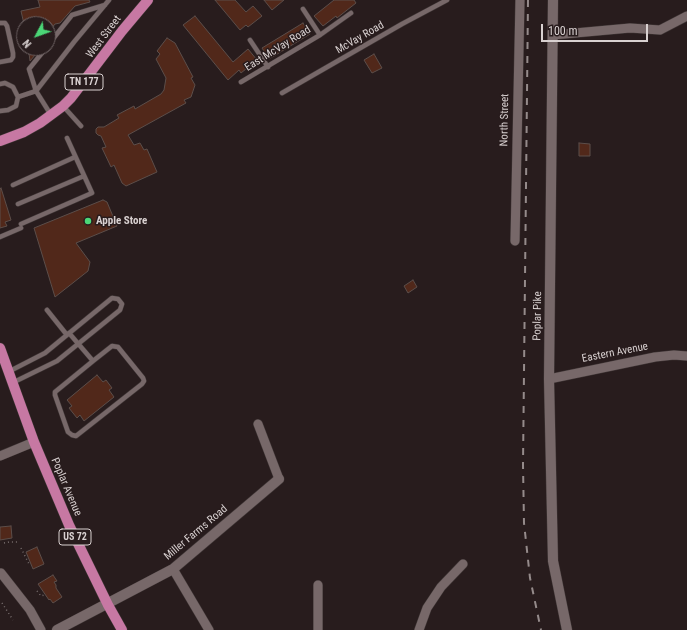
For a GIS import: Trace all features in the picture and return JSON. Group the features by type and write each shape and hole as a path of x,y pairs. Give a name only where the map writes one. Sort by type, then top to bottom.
{"main road":[{"name":"West Street","path":"0,141 24,132 52,116 63,106 71,98 122,31 148,0"},
{"name":"Poplar Pike","path":"553,0 549,379 553,561 567,630"},
{"name":"Poplar Avenue","path":"0,348 34,442 69,525 122,630"},
{"name":"Miller Farms Road","path":"57,630 173,569 279,479"}],"street":[{"name":"North Street","path":"515,241 520,0"},
{"path":"553,35 630,28 660,30 687,16"},
{"name":"Eastern Avenue","path":"549,379 655,357 674,355 687,356"},
{"path":"258,424 279,479"},
{"path":"0,456 34,442"},
{"path":"419,630 427,608 441,587 463,564"},
{"path":"173,569 209,630"},
{"path":"1,573 30,610 41,630"},
{"path":"318,585 318,630"}],"lane":[{"path":"18,96 36,91 109,0"},
{"name":"McVay Road","path":"282,93 447,0"},
{"path":"56,36 72,15 105,5"},
{"name":"East McVay Road","path":"241,82 320,35 303,9"},
{"path":"320,35 351,13"},
{"path":"0,23 6,23 13,57 10,60 0,62"},
{"path":"250,40 268,66"},
{"path":"40,56 29,69 36,91 52,116"},
{"path":"0,84 13,87 18,96 16,106 8,110 0,111"},
{"path":"63,106 80,126"},
{"path":"0,237 92,193 67,138"},
{"path":"13,185 75,157"},
{"path":"18,204 84,176"},
{"path":"8,372 45,353 112,298 118,299 122,304 120,310 57,361 12,384"},
{"path":"47,310 94,360"},
{"path":"115,345 144,381 76,436 72,435 68,432 55,395 56,392 94,360 115,345"}],"path":[{"path":"4,543 16,542"},
{"path":"21,548 28,564"},
{"path":"37,591 41,596 44,595"},
{"path":"2,603 12,620"}],"building":[{"path":"38,0 89,0 90,2 75,6 60,23 56,24 56,16 22,16 21,11 40,7"},
{"path":"215,0 235,0 246,12 253,6 262,16 248,27 246,25 240,30"},
{"path":"264,0 284,0 272,10"},
{"path":"334,0 354,0 356,3 337,18 336,16 323,26 314,16"},
{"path":"195,16 233,62 248,49 257,60 241,73 239,70 228,80 183,25"},
{"path":"303,23 310,34 269,59 262,48"},
{"path":"167,38 175,43 193,77 191,78 195,85 191,97 184,100 186,103 128,135 134,145 140,143 144,150 147,149 157,172 126,186 122,183 114,165 111,167 102,148 106,147 101,136 96,133 96,129 98,127 104,127 119,118 117,115 134,106 135,109 161,94 164,90 166,78 156,59 160,54 157,51"},
{"path":"374,54 382,68 372,73 364,60"},
{"path":"29,56 34,56 30,61"},
{"path":"579,143 590,144 590,156 579,156"},
{"path":"1,188 11,220 5,222 7,226 0,228 0,189"},
{"path":"103,200 107,202 117,226 76,243 90,262 88,271 55,297 34,228"},
{"path":"413,280 417,287 408,293 404,286"},
{"path":"97,375 103,382 106,380 112,388 109,390 114,397 84,421 80,415 77,418 69,408 72,406 67,400"},
{"path":"11,526 12,538 0,540 0,527"},
{"path":"37,547 44,564 33,569 26,552"},
{"path":"53,575 57,581 54,582 56,588 62,597 53,603 50,599 49,600 38,584"}],"railway":[{"path":"528,0 523,465 524,523 530,578 541,630"}],"place":[{"name":"Apple Store","path":"88,221"}]}
